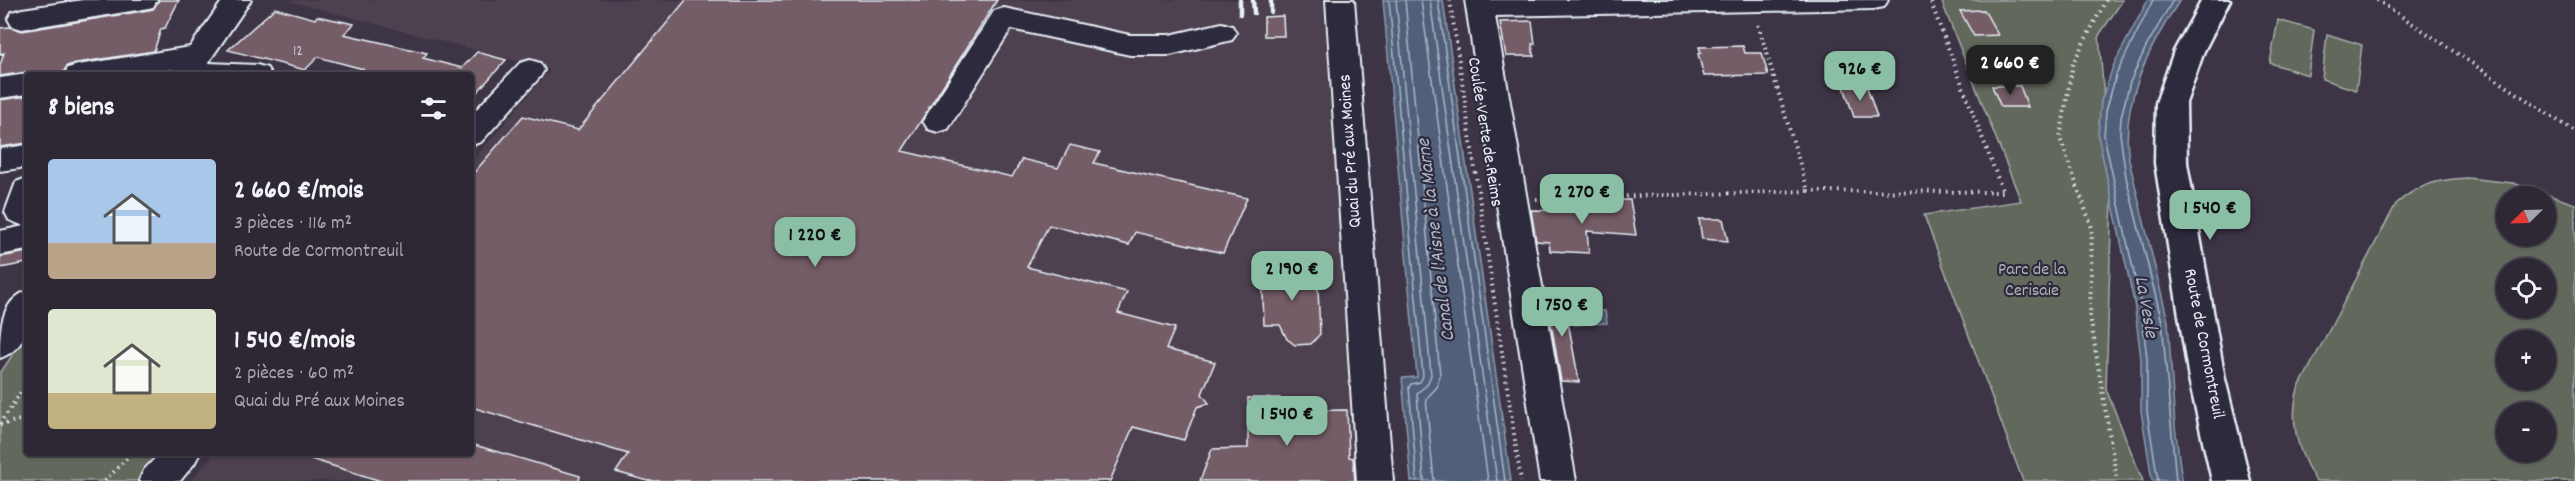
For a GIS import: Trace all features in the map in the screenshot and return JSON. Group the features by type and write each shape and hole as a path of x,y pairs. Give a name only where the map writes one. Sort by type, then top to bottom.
{"main road":[{"name":"Route de Cormontreuil","path":"2216,0 2189,51 2171,103 2171,163 2207,379 2231,481"}],"street":[{"path":"22,19 143,0"},
{"path":"190,67 237,0"},
{"name":"Quai du Pré aux Moines","path":"1340,0 1375,481"},
{"path":"1558,481 1480,3 1874,0"},
{"path":"938,122 1004,18 1130,45 1170,45 1222,33"},
{"path":"120,72 190,67 232,72"},
{"path":"474,128 530,70"},
{"path":"0,88 24,84"},
{"path":"0,160 24,156"},
{"path":"24,199 20,212 24,214"},
{"path":"0,243 24,239"},
{"path":"0,344 24,308"},
{"path":"157,481 179,456"}],"path":[{"name":"Coulée Verte de Reims","path":"1450,0 1521,481"},
{"path":"1513,200 1808,190 2003,192 1930,0"},
{"path":"2106,0 2073,63 2061,138 2092,228 2090,316 2117,481"},
{"path":"2377,0 2575,132"},
{"path":"1751,2 1808,190"},
{"path":"0,424 24,388"},
{"path":"0,424 24,419"},
{"path":"105,481 129,456"}],"shaded area":[{"path":"285,0 1323,0 1357,481 190,481 212,456 474,456 474,159 550,70"}],"green space":[{"name":"Parc de la Cerisaie","path":"1941,0 2123,0 2099,35 2112,197 2106,389 2143,481 2023,481 1924,215 2021,201"},
{"path":"2278,20 2314,30 2308,75 2270,63"},
{"path":"2327,34 2362,45 2356,90 2322,79"},
{"path":"2467,178 2522,186 2496,186 2496,246 2556,246 2556,198 2575,204 2575,481 2316,481 2304,459 2295,425 2295,401 2298,389 2396,204 2412,192 2438,182"},
{"path":"24,338 24,456 163,456 140,481 0,481 0,373"}],"water":[{"name":"Canal de l'Aisne à la Marne","path":"1383,0 1443,0 1511,481 1411,481 1402,378 1417,377"},
{"name":"La Vesle","path":"2148,0 2180,0 2148,56 2140,76 2133,96 2127,138 2129,160 2168,321 2175,426 2182,481 2152,480 2141,411 2141,359 2134,302 2098,136 2101,101 2114,64"},
{"path":"1571,311 1605,311 1607,323 1574,325"}],"building":[{"path":"159,0 179,0 165,28 161,29 154,51 77,63 67,66 64,72 24,72 0,76 0,65 4,53 0,54 0,28 10,27 22,31 153,9"},
{"path":"686,0 997,0 902,151 1012,177 1022,159 1058,168 1070,145 1100,152 1094,163 1247,198 1223,253 1135,232 1129,245 1049,225 1027,267 1127,292 1118,313 1175,328 1166,349 1215,362 1202,394 1209,403 1197,407 1184,440 1133,427 1110,481 648,481 616,472 628,454 474,408 474,173 523,116 578,130"},
{"path":"275,8 315,19 317,16 354,24 344,34 427,53 423,58 462,68 477,52 506,60 474,96 474,72 360,72 363,69 318,57 305,70 228,50"},
{"path":"1984,10 1998,35 1974,36 1960,11"},
{"path":"1283,16 1284,36 1264,36 1264,17"},
{"path":"1532,21 1534,56 1506,56 1500,22"},
{"path":"1743,46 1745,53 1762,53 1768,75 1704,76 1698,54 1701,53 1699,47"},
{"path":"1992,86 2020,86 2028,107 2001,107"},
{"path":"1844,87 1867,87 1877,117 1854,117"},
{"path":"24,96 24,143 0,147 0,100"},
{"path":"1594,200 1630,200 1636,235 1587,231 1589,253 1550,251 1549,242 1536,241 1531,210 1594,211"},
{"path":"1699,219 1723,219 1728,241 1702,239"},
{"path":"24,253 24,264 0,268 0,257"},
{"path":"1317,266 1320,334 1311,344 1295,345 1287,339 1280,325 1264,325 1262,267"},
{"path":"1546,294 1563,294 1579,382 1561,381"},
{"path":"1248,398 1280,398 1281,411 1347,410 1349,457 1353,458 1355,481 1200,481 1212,449 1248,448"},
{"path":"474,445 580,476 579,481 381,481 304,457 474,456"}],"railway":[{"path":"1240,0 1240,14"},
{"path":"1253,0 1254,13"},
{"path":"1271,0 1271,12"}]}
